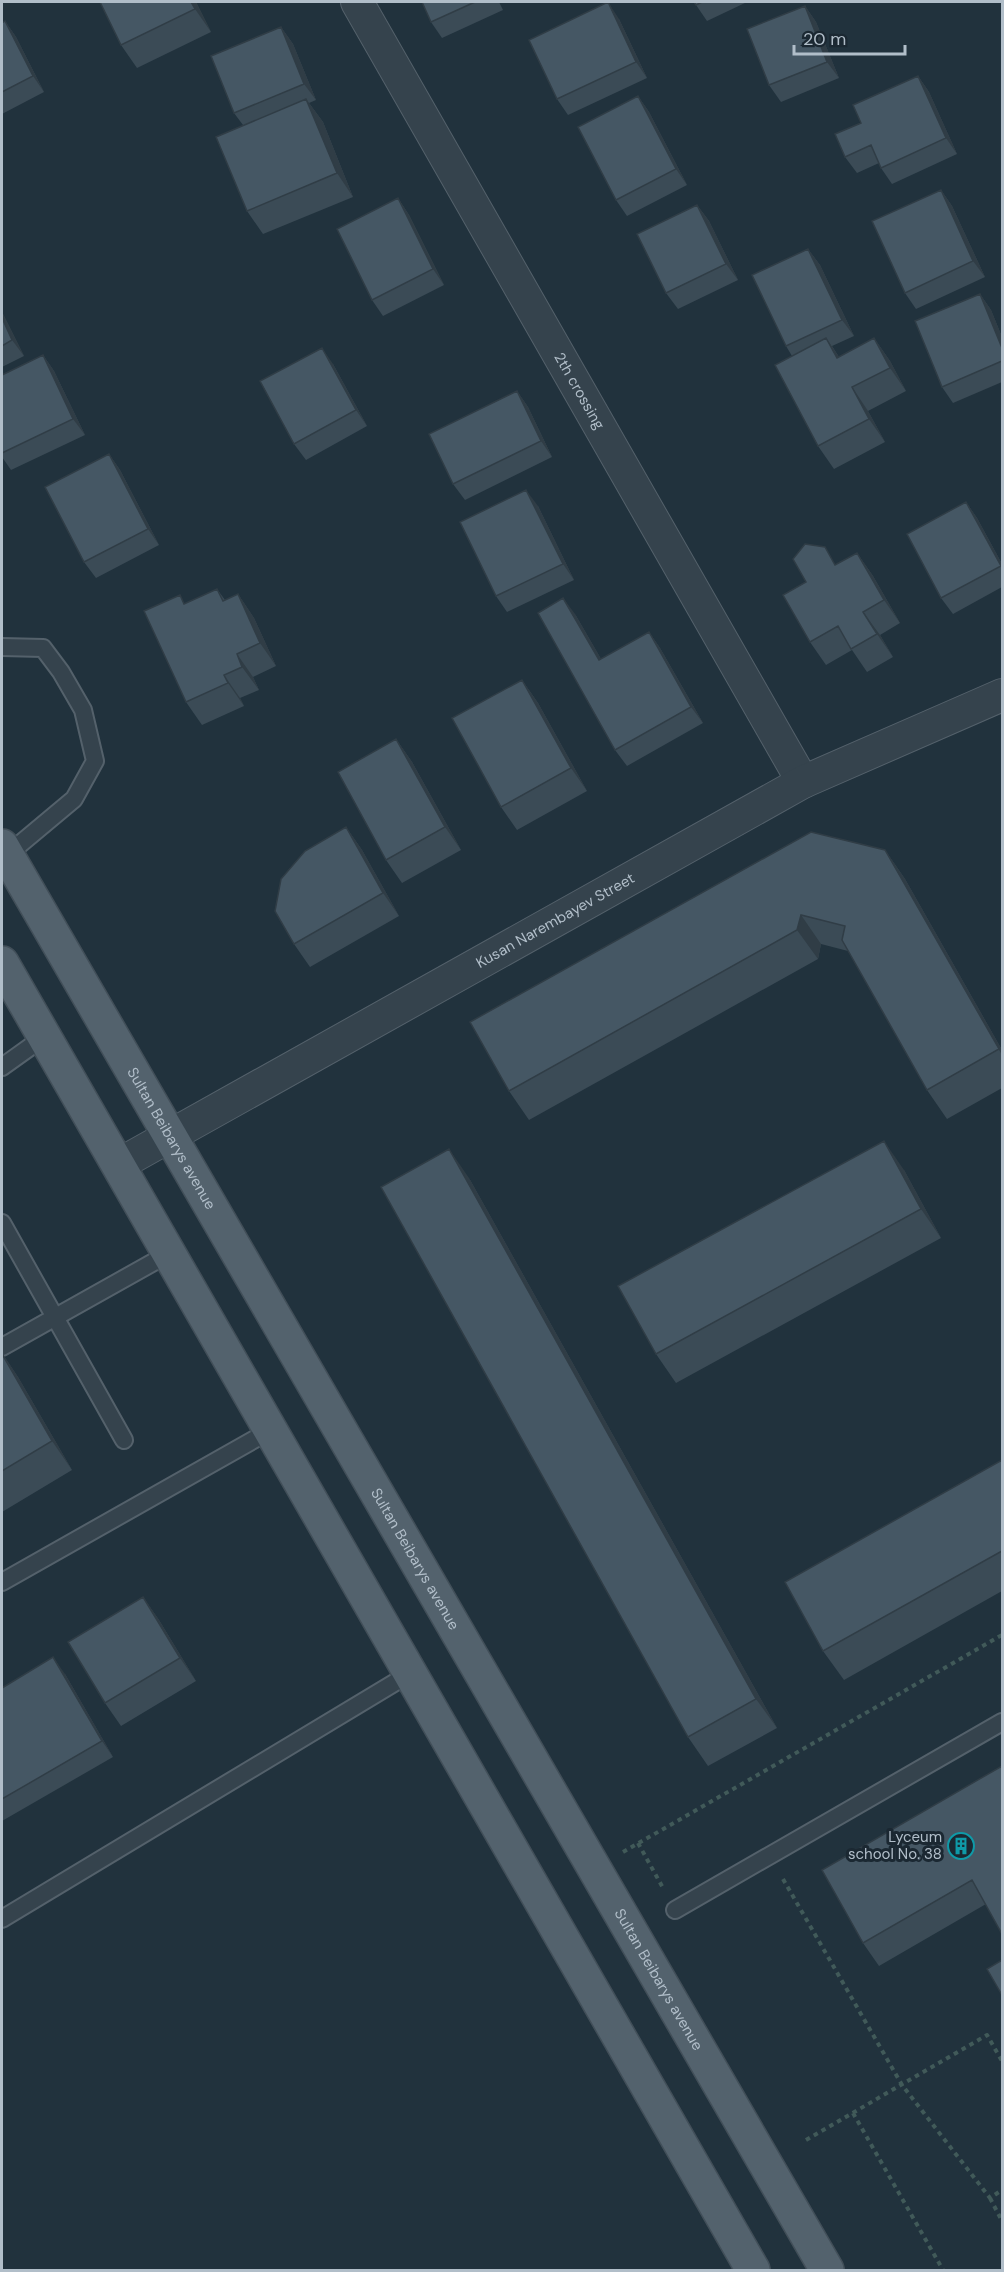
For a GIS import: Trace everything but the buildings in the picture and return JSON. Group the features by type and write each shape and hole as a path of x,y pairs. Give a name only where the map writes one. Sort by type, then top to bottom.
{"main road":[{"name":"Sultan Beibarys avenue","path":"4,850 827,2271"},
{"path":"2,963 753,2271"}],"street":[{"name":"2th crossing","path":"357,2 803,782"},
{"name":"Kusan Narembayev Street","path":"118,1165 803,782 1002,695"}],"lane":[{"path":"2,647 43,648 61,672 83,710 95,761 74,799 4,850"},
{"path":"2,1067 44,1037"},
{"path":"2,1222 124,1440"},
{"path":"2,1347 168,1254"},
{"path":"2,1582 271,1430"},
{"path":"2,1918 409,1674"},
{"path":"675,1910 1002,1722"}],"path":[{"path":"594,1869 1002,1635"},
{"path":"638,1843 675,1910"},
{"path":"770,1856 902,2085 990,2198 1002,2221"},
{"path":"806,2140 987,2035 1002,2061"},
{"path":"853,2113 943,2271"},
{"path":"990,2198 1002,2190"}],"place":[{"name":"Lyceum school No. 38","path":"961,1846"}]}
